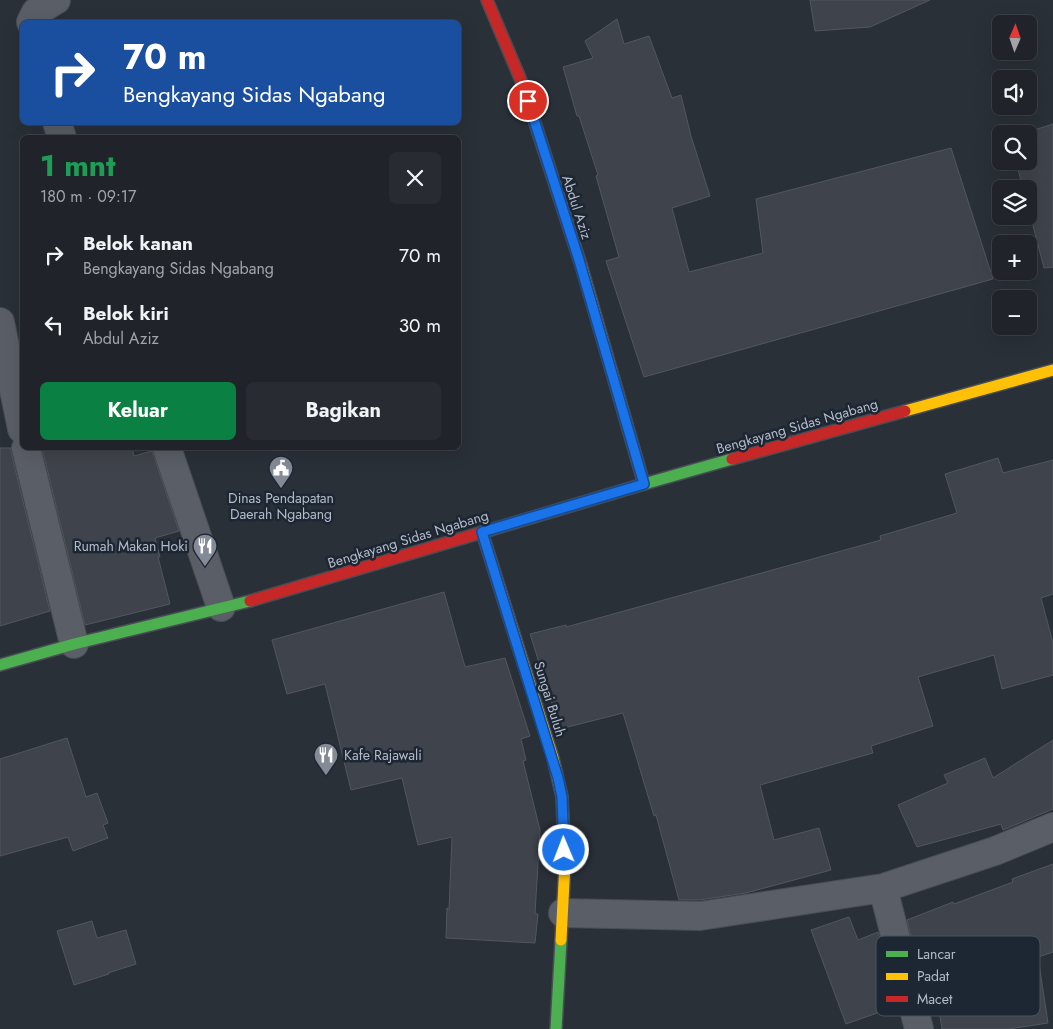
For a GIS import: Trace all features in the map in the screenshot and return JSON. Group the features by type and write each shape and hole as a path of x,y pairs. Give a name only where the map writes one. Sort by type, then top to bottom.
{"main road":[{"name":"Abdul Aziz","path":"487,0 522,83 579,260 644,484"},
{"name":"Bengkayang Sidas Ngabang","path":"0,665 74,644 260,598 644,484 1053,370"},
{"name":"Sungai Buluh","path":"482,532 558,778 562,797 565,863 564,913 556,1029"}],"street":[{"path":"32,20 36,12 56,0"},
{"path":"0,322 20,419"},
{"path":"26,450 74,644"},
{"path":"168,450 221,607"},
{"path":"564,913 700,916 883,888 995,851 1053,827"},
{"path":"883,888 895,936"},
{"path":"916,1016 919,1029"}],"building":[{"path":"810,0 930,0 870,27 815,31"},
{"path":"617,19 624,44 649,36 672,98 681,95 691,136 710,196 672,208 689,272 763,253 756,199 951,148 992,279 644,377 606,261 619,257 596,176 598,175 579,116 577,116 563,67 593,58 585,41"},
{"path":"1053,124 1053,267 1044,268 1033,225 1037,225 1037,180 1021,180 1018,170 1037,170 1037,129"},
{"path":"0,448 11,448 50,611 0,626"},
{"path":"42,450 132,450 134,456 152,451 179,531 155,538 170,604 85,625"},
{"path":"998,458 1003,473 1053,460 1053,594 1041,598 1053,643 1053,675 1002,689 994,655 918,677 933,726 871,746 873,753 760,785 774,840 819,828 831,870 746,893 699,900 679,900 656,815 654,816 623,713 560,729 530,634 566,625 566,627 881,540 880,536 957,513 945,474"},
{"path":"444,592 465,667 505,658 530,736 521,739 526,760 523,761 540,830 535,914 538,914 535,943 446,938 452,837 418,845 402,778 351,790 325,684 287,694 272,640"},
{"path":"67,738 86,797 97,793 108,823 103,825 108,838 73,851 68,837 0,856 0,759"},
{"path":"1053,740 1053,809 1003,830 1001,824 917,847 898,805 948,783 944,775 985,758 993,778"},
{"path":"1053,864 1053,952 1040,956 1040,936 911,936 907,920 1013,882 1012,879"},
{"path":"849,917 858,940 878,932 879,936 876,936 876,1013 846,1024 811,930"},
{"path":"92,921 97,938 126,930 136,964 74,985 57,931"},
{"path":"1040,970 1048,1023 1009,1029 942,1029 940,1016 1040,1016"}],"traffic: fast":[{"path":"490,530 732,459"},
{"path":"0,665 74,644 250,601"},
{"path":"556,1029 561,940"}],"traffic: slow":[{"path":"581,265 644,484"},
{"path":"905,411 1053,370"},
{"path":"482,532 553,758 562,797 565,863 561,940"}],"traffic: jam":[{"path":"487,0 522,83 581,265"},
{"path":"732,459 905,411"},
{"path":"250,601 490,530"}],"place":[{"name":"Dinas Pendapatan Daerah Ngabang","path":"281,489"},
{"name":"Rumah Makan Hoki","path":"205,567"},
{"name":"Kafe Rajawali","path":"326,776"}],"route":[{"path":"528,101 579,260 644,484 482,532 553,758 562,797 564,850"}]}
